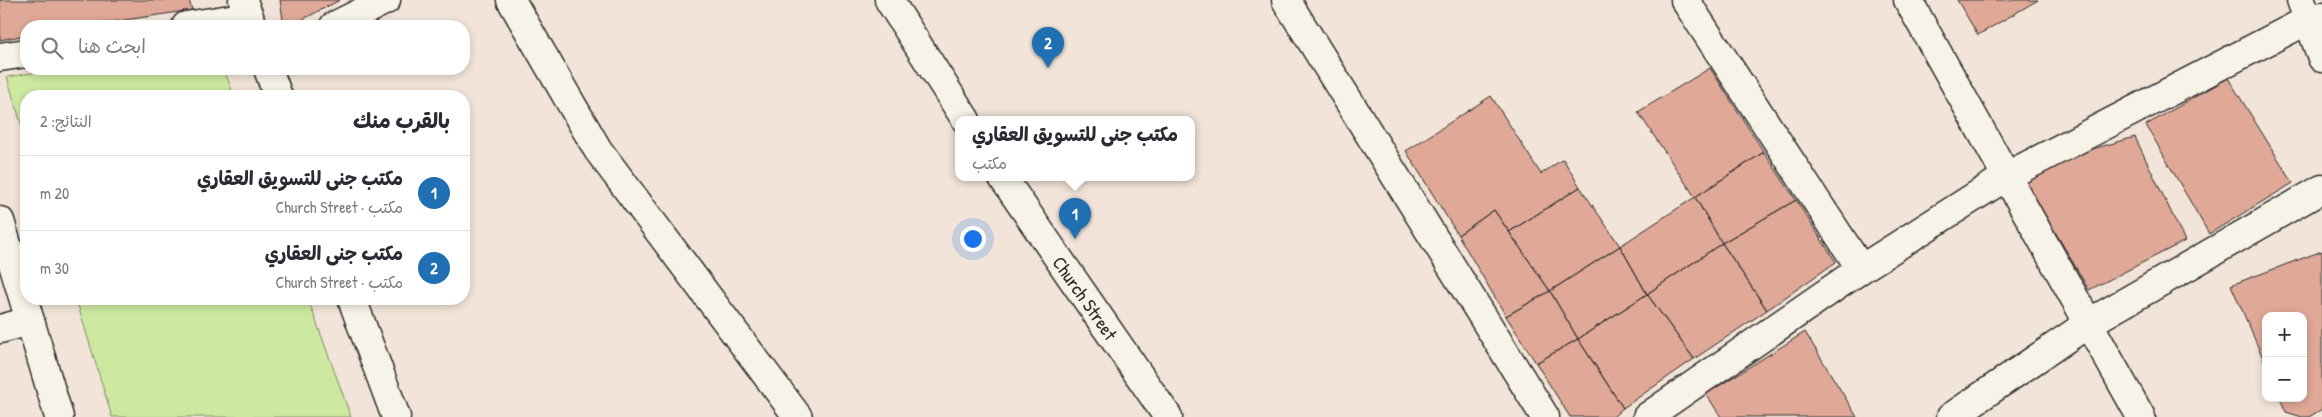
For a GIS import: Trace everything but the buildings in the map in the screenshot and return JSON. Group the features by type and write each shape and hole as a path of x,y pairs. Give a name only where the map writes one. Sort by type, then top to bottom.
{"street":[{"path":"346,20 386,0"},
{"path":"511,0 598,150 798,417"},
{"path":"889,0 963,116"},
{"path":"1286,0 1545,417"},
{"path":"1685,0 1861,269"},
{"path":"1908,0 2142,417"},
{"path":"1647,417 1861,269 2007,176 2310,12 2322,58"},
{"path":"217,20 248,14"},
{"path":"0,57 20,54"},
{"path":"270,75 276,90"},
{"name":"Church Street","path":"1005,181 1168,417"},
{"path":"1951,417 2089,323 2322,188"},
{"path":"0,221 20,288"},
{"path":"25,305 59,417"},
{"path":"354,305 396,417"},
{"path":"0,329 30,321"}],"green space":[{"path":"20,75 226,75 232,90 20,90 20,120 7,77"},
{"path":"78,305 310,305 351,417 112,417"}],"place":[{"name":"مكتب جنى العقاري","path":"1048,68"},
{"name":"مكتب جنى للتسويق العقاري","path":"1075,239"}]}
